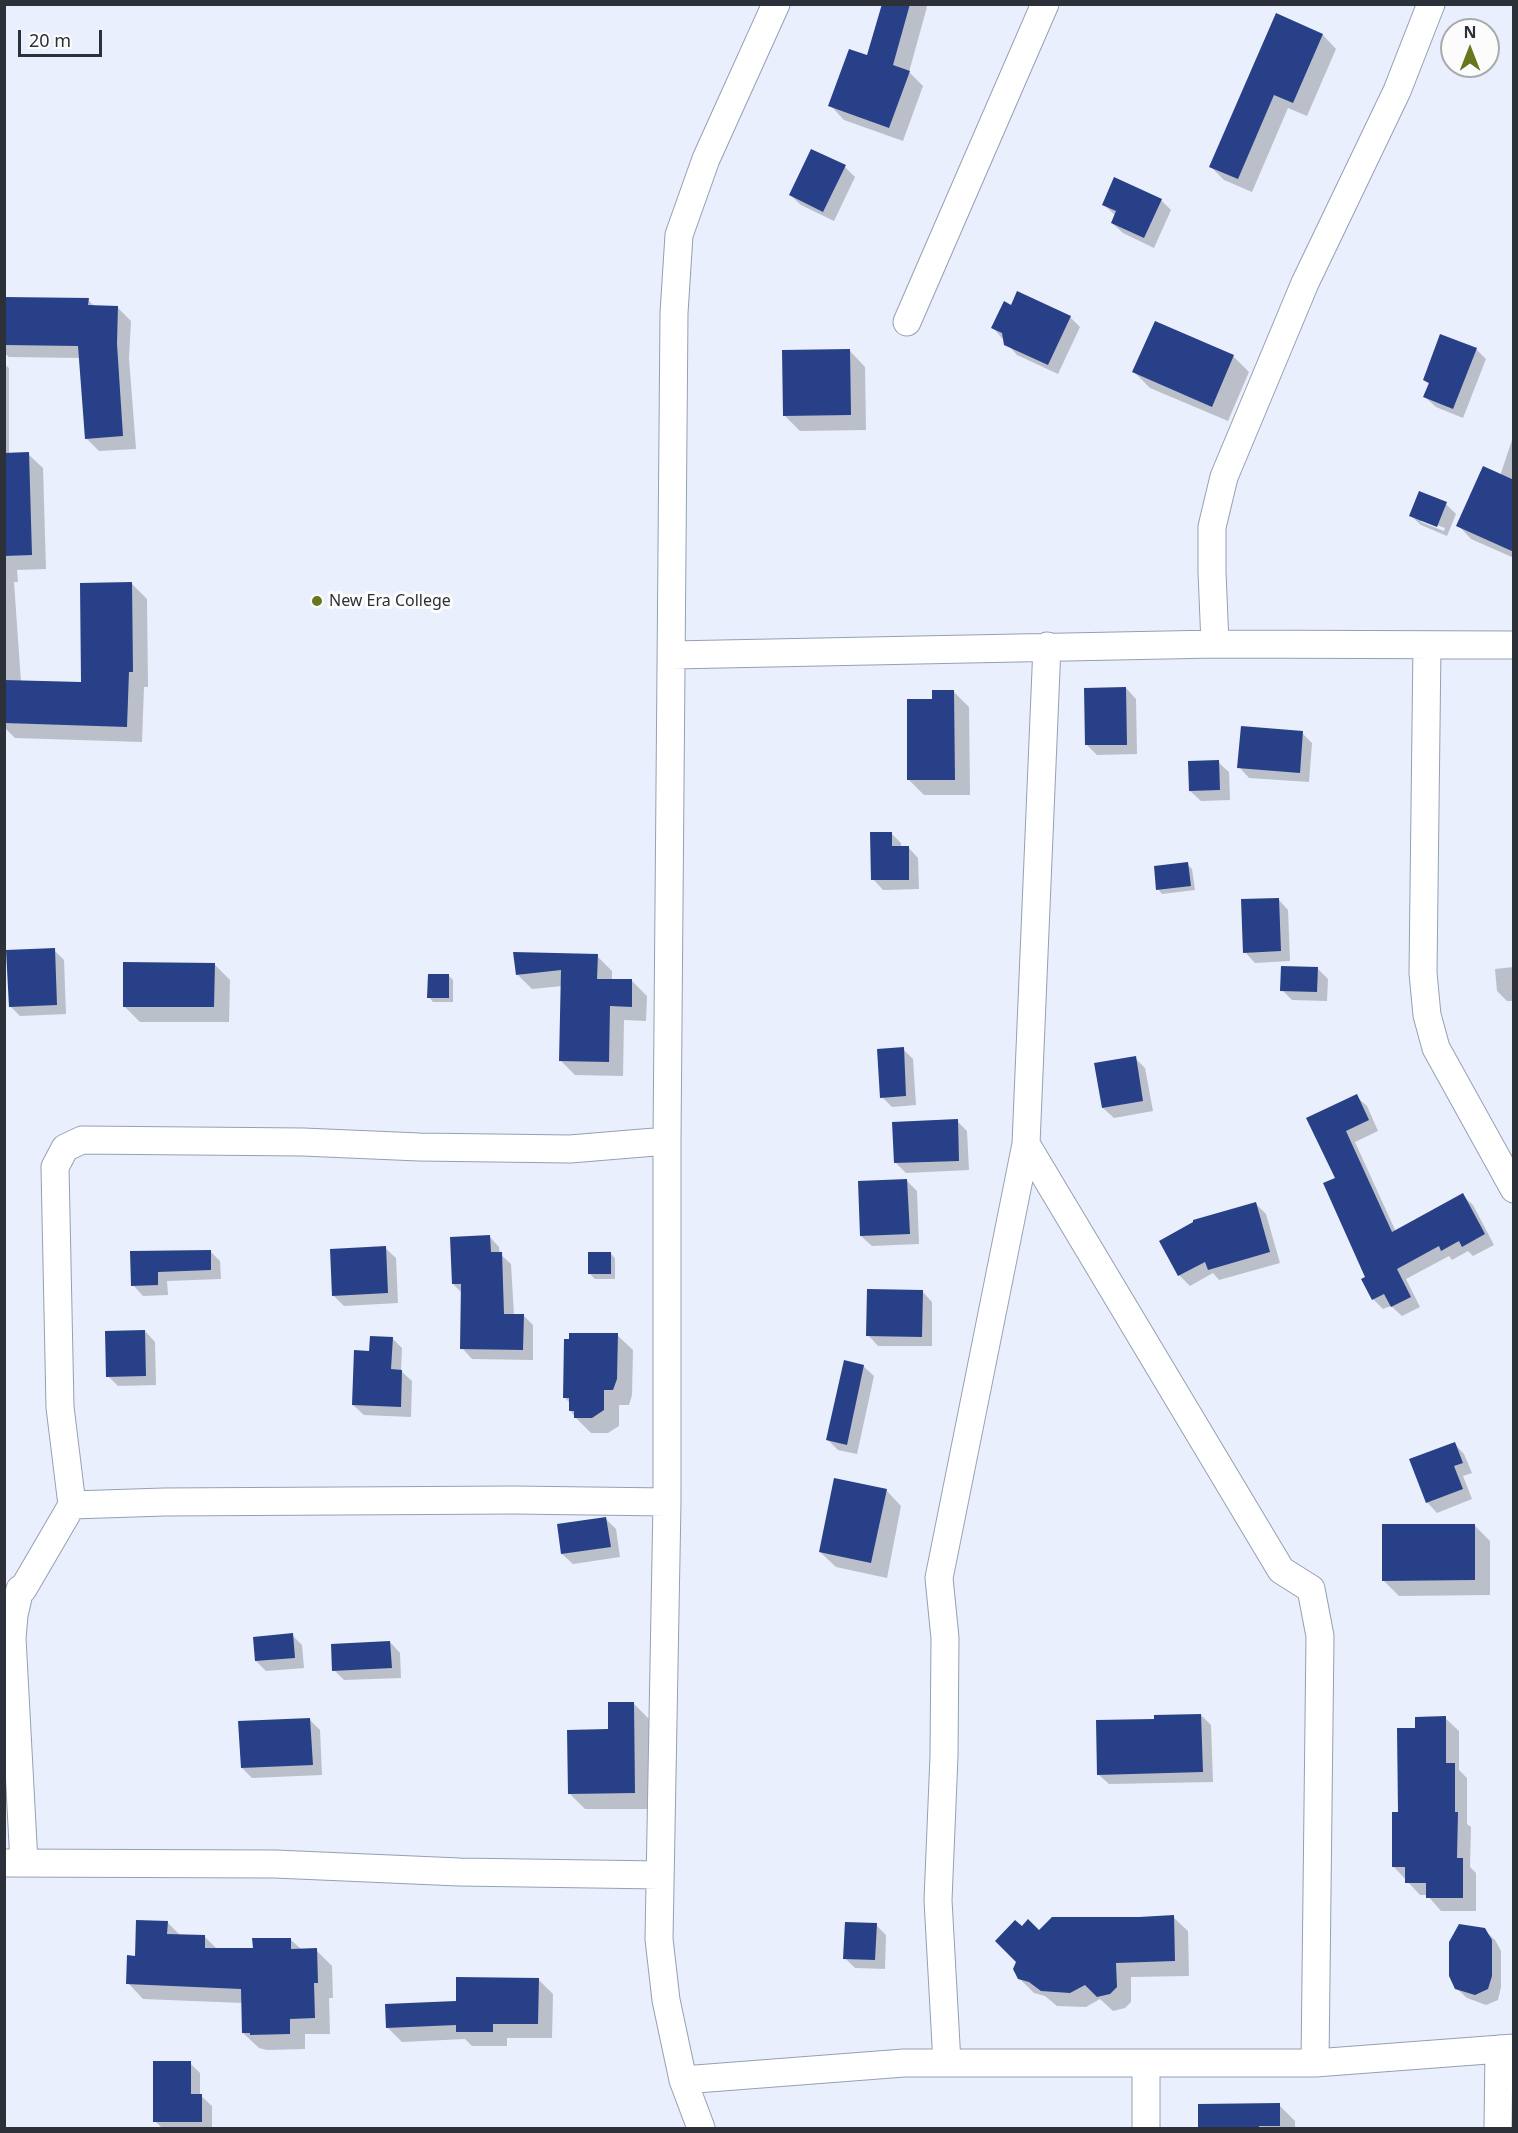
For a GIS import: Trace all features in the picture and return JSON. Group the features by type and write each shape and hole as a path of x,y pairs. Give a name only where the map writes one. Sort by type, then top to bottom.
{"street":[{"path":"701,2128 683,2080 666,2000 659,1939 667,1502 667,1141 674,313 679,235 706,159 776,4"},
{"path":"907,322 1045,4"},
{"path":"1215,644 1212,527 1224,477 1305,283 1397,91 1431,4"},
{"path":"672,655 1215,644 1514,645"},
{"path":"1427,645 1423,973 1427,1015 1436,1048 1514,1189"},
{"path":"947,2063 938,1900 944,1756 945,1638 939,1578 1026,1144 1047,646"},
{"path":"660,1875 459,1872 275,1864 14,1863 12,1638 20,1589 23,1590 72,1505 60,1407 55,1167 65,1148 82,1140 303,1142 419,1147 570,1149 667,1141"},
{"path":"1026,1144 1281,1570 1311,1590 1320,1636 1315,2063"},
{"path":"72,1505 164,1502 514,1500 667,1502"},
{"path":"683,2080 904,2063 1315,2063 1506,2049 1497,2128"},
{"path":"1146,2063 1146,2128"}],"building":[{"path":"882,4 910,4 893,65 910,71 889,128 828,106 849,49 867,55"},
{"path":"1276,13 1323,34 1293,103 1274,95 1238,179 1209,167"},
{"path":"811,149 846,165 823,212 789,195"},
{"path":"1114,177 1162,199 1144,238 1111,223 1116,211 1102,205"},
{"path":"1017,291 1071,316 1048,365 1004,345 1002,333 991,328 1004,301 1011,305"},
{"path":"4,297 89,298 88,305 118,306 117,344 123,436 85,439 78,346 4,345"},
{"path":"1155,321 1234,355 1212,407 1132,372"},
{"path":"1440,334 1477,348 1453,409 1423,397 1429,383 1423,380"},
{"path":"850,349 851,415 783,416 782,350"},
{"path":"29,452 32,555 4,556 4,453"},
{"path":"1483,466 1514,480 1514,552 1456,526"},
{"path":"1419,491 1447,502 1437,527 1409,516"},
{"path":"132,582 133,672 129,672 127,727 4,723 4,680 81,682 80,583"},
{"path":"1126,687 1127,745 1085,745 1084,688"},
{"path":"932,690 954,690 955,780 907,780 907,699 932,699"},
{"path":"1241,726 1303,731 1300,773 1237,768"},
{"path":"1219,760 1220,790 1189,791 1188,761"},
{"path":"870,832 892,832 892,846 909,846 909,880 871,880"},
{"path":"1188,862 1191,886 1156,890 1154,866"},
{"path":"1279,898 1281,951 1243,953 1241,899"},
{"path":"55,948 57,1005 9,1007 6,950"},
{"path":"513,952 598,954 597,979 632,979 632,1007 610,1006 609,1062 559,1061 561,970 516,975"},
{"path":"123,962 215,963 214,1007 123,1007"},
{"path":"1281,966 1318,967 1317,992 1280,991"},
{"path":"428,974 449,974 449,998 427,998"},
{"path":"904,1047 906,1096 880,1098 877,1049"},
{"path":"1136,1056 1143,1101 1102,1108 1094,1063"},
{"path":"1357,1094 1369,1120 1346,1131 1392,1232 1463,1193 1485,1234 1462,1247 1459,1241 1441,1251 1439,1246 1397,1269 1411,1297 1391,1307 1384,1294 1372,1300 1361,1279 1365,1277 1323,1183 1335,1178 1306,1118"},
{"path":"958,1119 959,1161 894,1163 892,1122"},
{"path":"907,1179 910,1234 860,1236 858,1181"},
{"path":"1256,1202 1270,1252 1208,1270 1205,1262 1178,1276 1159,1241 1193,1220"},
{"path":"490,1235 491,1252 502,1252 504,1314 524,1314 523,1350 460,1349 461,1284 452,1284 450,1237"},
{"path":"386,1246 388,1293 332,1296 330,1249"},
{"path":"211,1250 211,1270 158,1272 158,1285 131,1286 130,1251"},
{"path":"588,1252 611,1252 611,1274 588,1274"},
{"path":"867,1289 923,1290 922,1337 866,1336"},
{"path":"145,1330 146,1376 106,1377 105,1331"},
{"path":"569,1333 618,1333 617,1379 613,1390 604,1390 604,1410 592,1418 574,1418 574,1411 569,1411 569,1398 563,1398 564,1339 569,1339"},
{"path":"370,1336 393,1337 391,1369 402,1370 401,1407 352,1405 354,1350 369,1351"},
{"path":"844,1360 864,1365 847,1445 826,1440"},
{"path":"1455,1442 1463,1463 1454,1466 1463,1489 1426,1503 1409,1459"},
{"path":"834,1478 887,1489 871,1563 819,1552"},
{"path":"606,1517 611,1547 561,1554 557,1524"},
{"path":"1382,1524 1475,1524 1475,1580 1382,1581"},
{"path":"293,1633 295,1658 255,1661 253,1637"},
{"path":"390,1641 392,1668 332,1671 331,1644"},
{"path":"608,1702 634,1702 635,1793 568,1794 567,1730 608,1729"},
{"path":"1201,1714 1203,1772 1097,1775 1096,1720 1154,1719 1154,1715"},
{"path":"1446,1716 1446,1763 1455,1763 1455,1812 1458,1812 1457,1858 1463,1858 1463,1898 1426,1898 1426,1883 1405,1883 1405,1867 1392,1867 1392,1812 1398,1812 1397,1728 1415,1728 1415,1717"},
{"path":"310,1718 313,1765 241,1768 238,1721"},
{"path":"1174,1915 1175,1961 1116,1963 1117,1987 1110,1994 1097,1997 1085,1985 1070,1993 1041,1991 1029,1982 1018,1979 1013,1969 1016,1962 995,1941 1015,1920 1022,1926 1028,1919 1039,1930 1052,1917"},
{"path":"136,1920 168,1921 167,1934 205,1935 205,1948 253,1948 252,1938 291,1938 291,1949 317,1948 318,1983 314,1983 315,2018 290,2019 290,2034 250,2035 250,2033 242,2033 241,1989 126,1984 127,1955 135,1956"},
{"path":"845,1922 877,1923 875,1960 843,1959"},
{"path":"1459,1924 1485,1928 1492,1940 1492,1976 1488,1989 1475,1995 1455,1989 1449,1976 1449,1942"},
{"path":"456,1977 539,1978 538,2024 493,2024 493,2032 456,2032 456,2025 386,2028 385,2004 456,2001"},
{"path":"153,2061 191,2061 191,2094 202,2094 202,2122 153,2122"},
{"path":"1280,2103 1280,2126 1198,2127 1198,2104"}],"place":[{"name":"New Era College","path":"317,601"}]}
